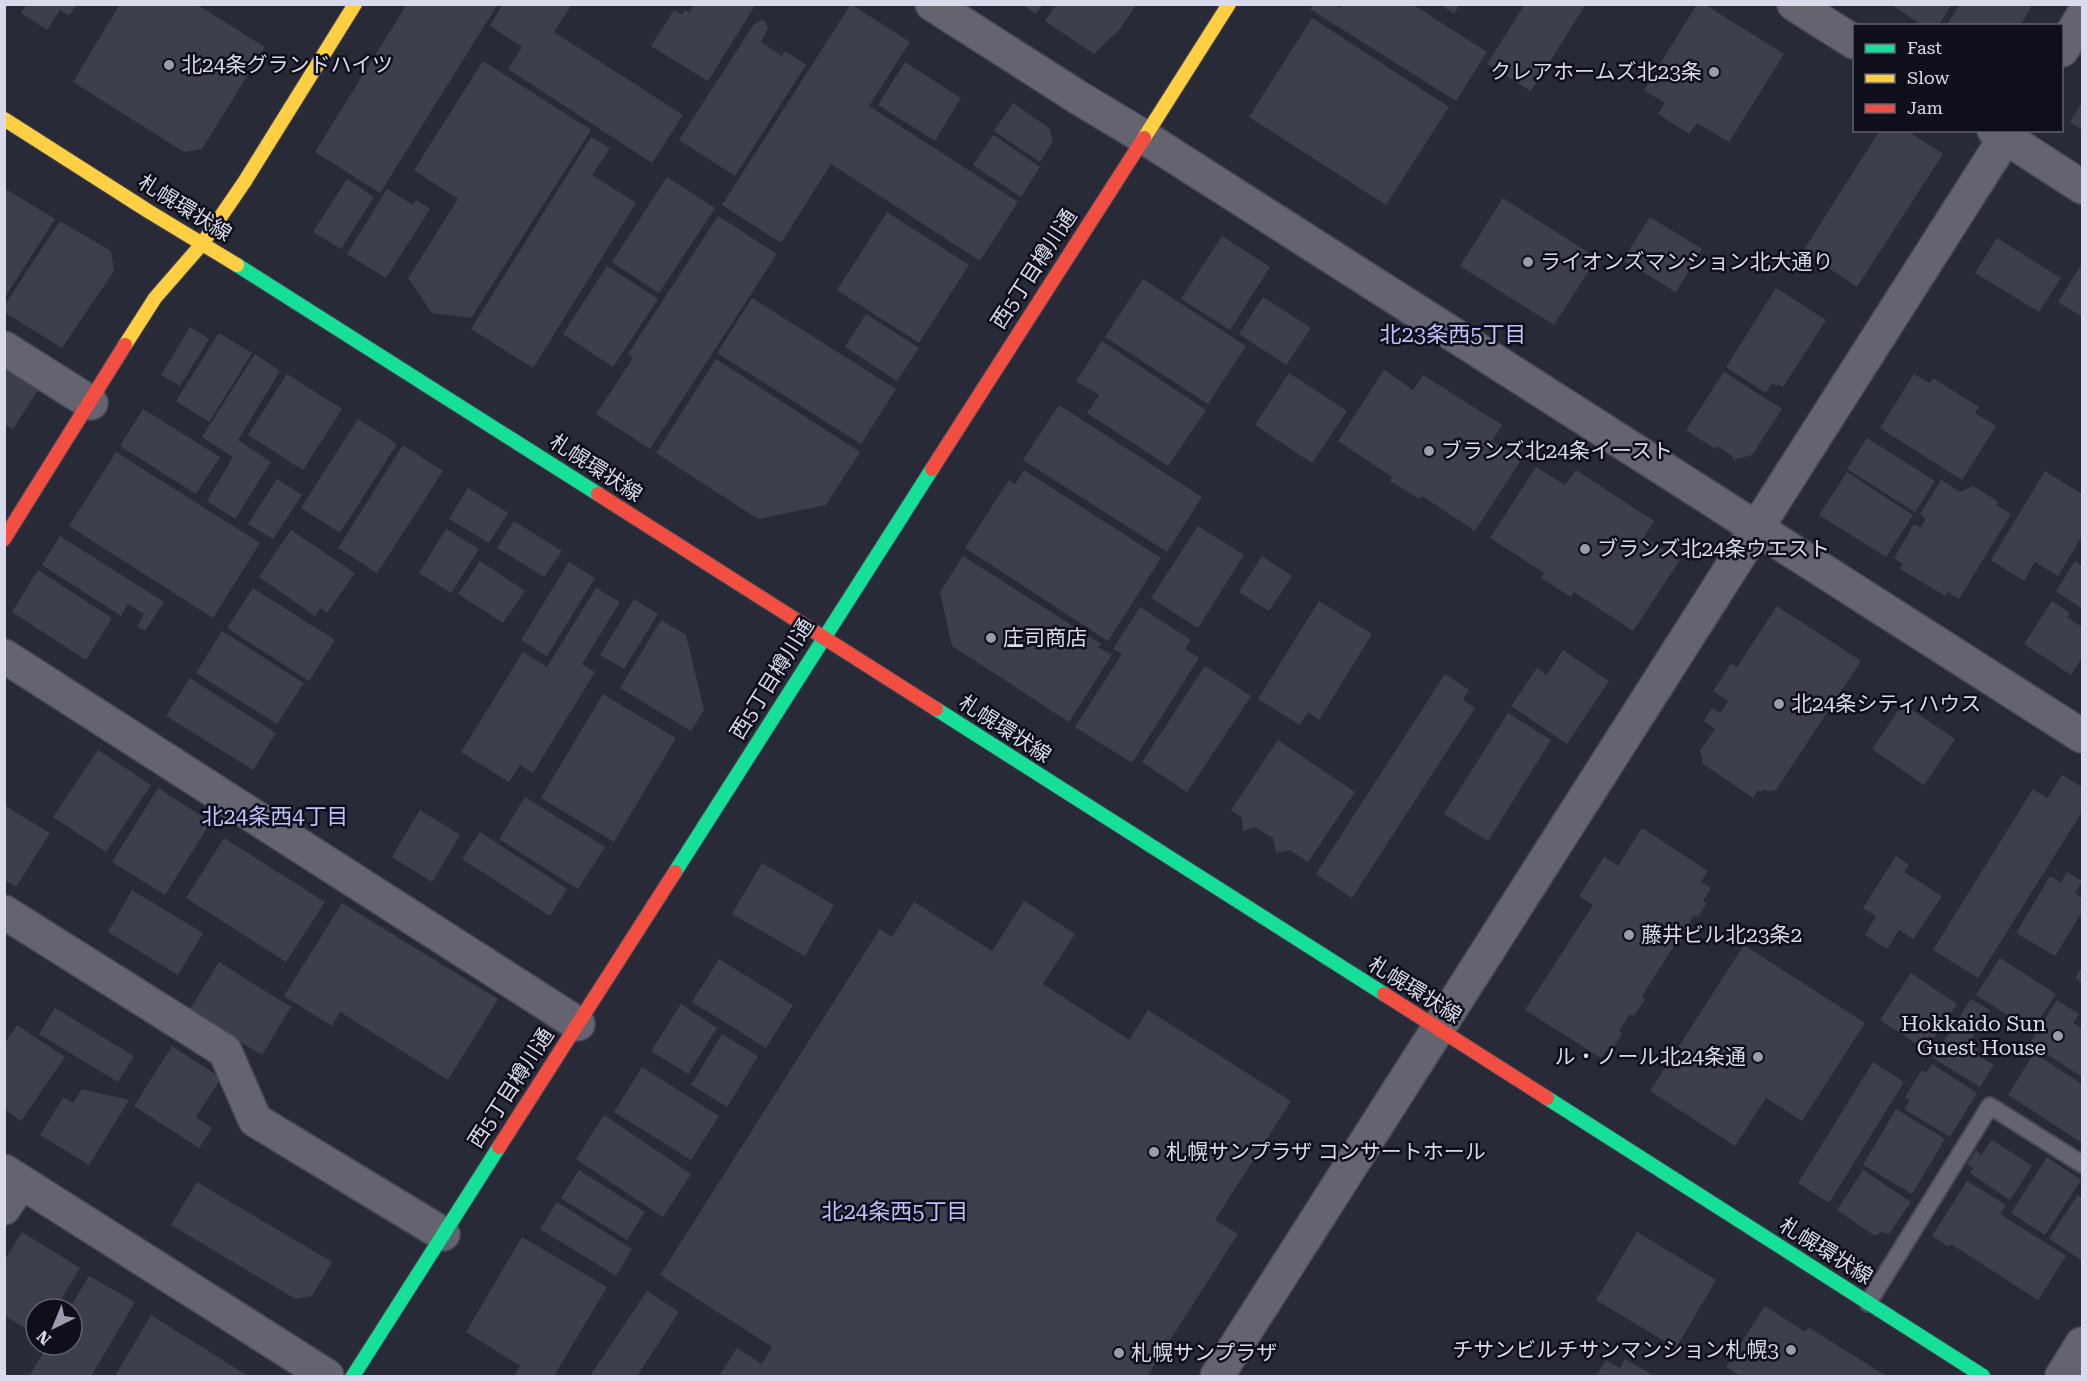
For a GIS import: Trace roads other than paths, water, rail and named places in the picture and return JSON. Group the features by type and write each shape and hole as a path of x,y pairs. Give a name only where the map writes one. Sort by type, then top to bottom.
{"main road":[{"path":"4,539 155,298 202,244 245,181 355,4"},
{"name":"西5丁目樽川通","path":"353,1377 1229,4"},
{"name":"札幌環状線","path":"4,119 272,286 1983,1377"}],"street":[{"path":"932,4 2082,736"},
{"path":"1794,4 1853,41"},
{"path":"2063,47 2082,17"},
{"path":"1218,1377 1757,528 2003,133 2082,187"},
{"path":"4,348 91,403"},
{"path":"4,656 578,1024"},
{"path":"4,912 225,1051 255,1120 443,1234"},
{"path":"10,1187 327,1377"},
{"path":"2062,1377 2082,1344"}],"lane":[{"path":"1868,1303 1989,1106 2082,1164"}],"place":[{"name":"北24条グランドハイツ","path":"169,65"},
{"name":"クレアホームズ北23条","path":"1714,72"},
{"name":"ライオンズマンション北大通り","path":"1528,262"},
{"name":"ブランズ北24条イースト","path":"1429,451"},
{"name":"ブランズ北24条ウエスト","path":"1585,549"},
{"name":"庄司商店","path":"991,638"},
{"name":"北24条シティハウス","path":"1779,704"},
{"name":"藤井ビル北23条2","path":"1629,935"},
{"name":"Hokkaido Sun Guest House","path":"2058,1036"},
{"name":"ル・ノール北24条通","path":"1758,1057"},
{"name":"札幌サンプラザ コンサートホール","path":"1154,1152"},
{"name":"チサンビルチサンマンション札幌3","path":"1791,1350"},
{"name":"札幌サンプラザ","path":"1119,1353"}],"district":[{"name":"北23条西5丁目","path":"1453,334"},
{"name":"北24条西4丁目","path":"275,816"},
{"name":"北24条西5丁目","path":"895,1211"}]}
